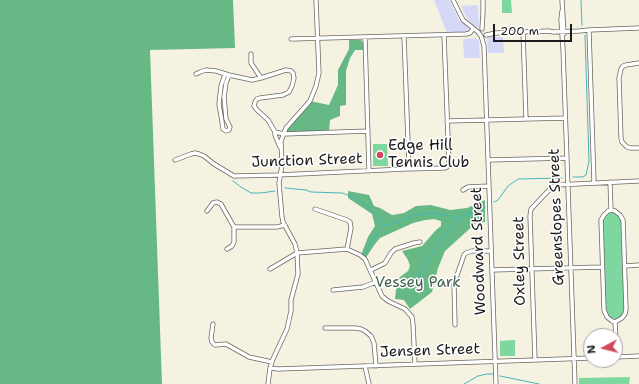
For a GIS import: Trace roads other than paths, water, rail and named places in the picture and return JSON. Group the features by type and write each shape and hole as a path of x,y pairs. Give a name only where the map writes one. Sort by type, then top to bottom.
{"street":[{"path":"268,384 272,362 287,329 291,311 291,300 298,274 295,244 282,220 279,183 282,165 281,148 286,128 310,100 319,74 316,0"},
{"path":"453,0 461,17 473,29 483,33 639,28"},
{"name":"Woodward Street","path":"483,0 483,40 496,384"},
{"name":"Greenslopes Street","path":"562,0 575,384"},
{"path":"291,39 466,34 470,33 473,29"},
{"path":"589,30 594,183"},
{"path":"523,32 526,119"},
{"path":"444,35 447,121 565,118"},
{"path":"404,36 409,168"},
{"path":"365,37 370,171"},
{"path":"251,54 251,63 261,78"},
{"path":"639,63 623,66 619,78 622,142 627,147 639,148"},
{"path":"196,74 206,70 216,71 249,80 261,78 286,70 292,72 294,75 294,80 288,93 260,98 254,102 254,106 257,110 268,120 275,132 281,148"},
{"path":"227,74 224,97 226,119 230,127 229,130 226,131 222,122 219,104 221,86 227,74"},
{"name":"Junction Street","path":"175,160 195,153 204,156 234,176 370,171 409,168 443,168 447,167 449,163 447,121"},
{"path":"275,132 284,134 368,131"},
{"path":"488,160 567,158"},
{"name":"Oxley Street","path":"535,360 531,209 554,186 558,184 639,181"},
{"path":"610,182 611,210"},
{"path":"464,190 468,187 488,186"},
{"path":"207,211 213,203 217,202 221,204 234,227 234,242 232,246 227,249"},
{"path":"315,209 350,222 351,228 347,249"},
{"path":"611,210 620,215 623,220 625,266 626,311 622,318 615,322"},
{"path":"611,210 608,211 601,220 602,267 604,312 609,319 615,322"},
{"path":"234,227 277,227 284,225"},
{"path":"371,270 385,263 395,249 420,242"},
{"path":"270,269 297,253 347,249 360,255 365,259 380,292 385,299 405,310 412,317 415,364"},
{"path":"455,325 454,284 464,255 472,251 491,251"},
{"path":"625,266 639,265"},
{"path":"492,270 602,267"},
{"path":"333,290 363,287 376,282"},
{"path":"615,322 615,328"},
{"path":"213,324 211,339 215,345 226,344 249,357 272,362"},
{"path":"326,328 358,328 365,331 371,336 374,343 376,366"},
{"path":"623,357 639,356"},
{"name":"Jensen Street","path":"270,368 376,366 583,358"},
{"path":"365,366 369,384"}],"waterway":[{"path":"581,0 582,25"},
{"path":"573,177 583,177 586,175 589,161 585,35"},
{"path":"494,202 498,200 508,186 518,179 562,178"},
{"path":"233,181 251,193 275,191"},
{"path":"285,188 306,190 311,192 342,193 353,197 378,216 384,225"},
{"path":"415,283 430,257 451,226 463,216 485,207"},
{"path":"365,254 384,225 415,215 434,213 460,219"},
{"path":"464,384 478,376 493,374"},
{"path":"500,376 539,384"}],"place":[{"name":"Edge Hill Tennis Club","path":"380,155"}],"park label":[{"name":"Vessey Park","path":"418,283"}]}
